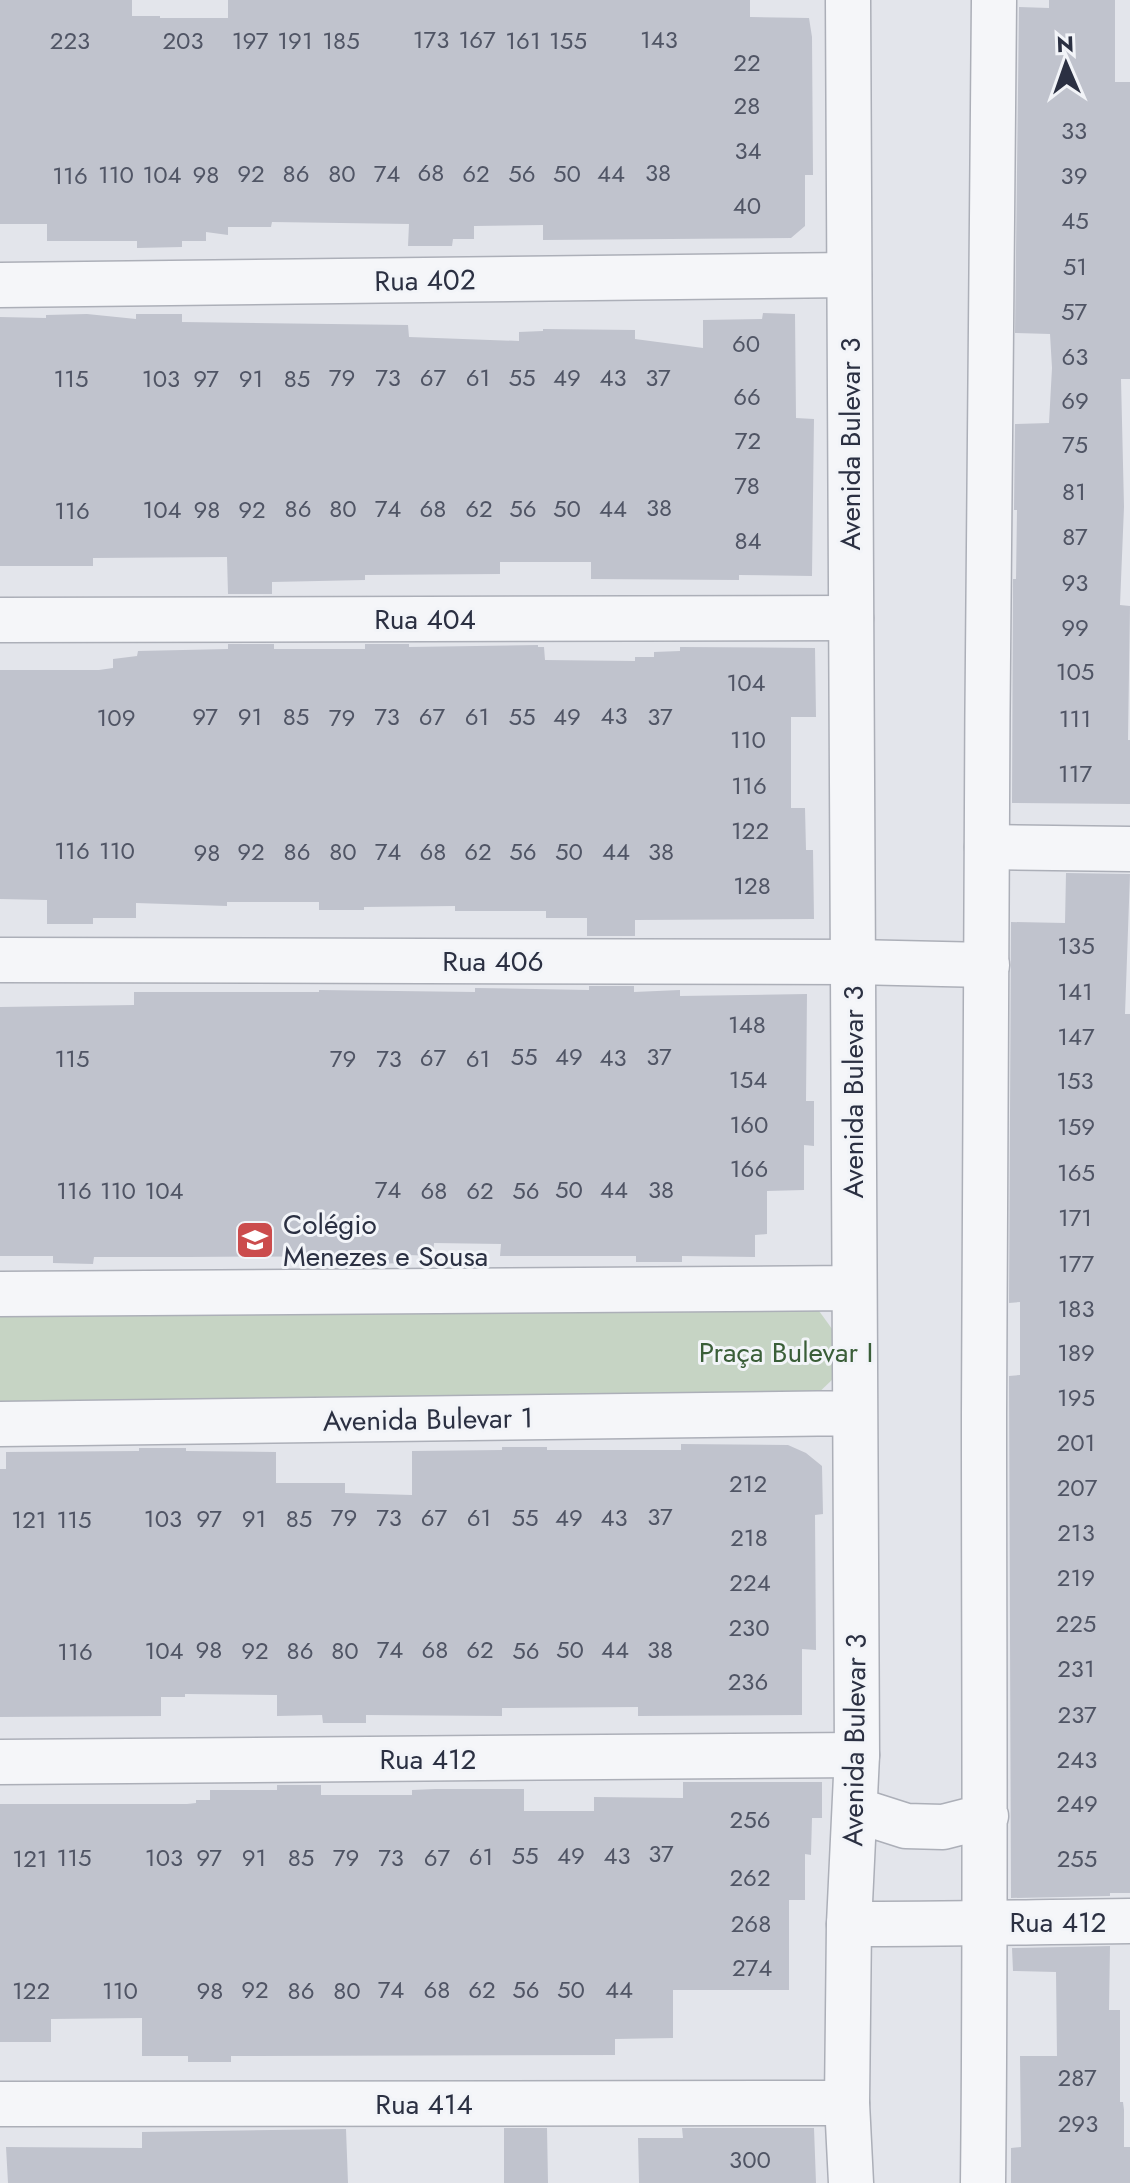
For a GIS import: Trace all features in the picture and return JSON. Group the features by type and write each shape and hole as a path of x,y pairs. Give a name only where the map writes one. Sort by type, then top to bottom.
{"street":[{"name":"Avenida Bulevar 3","path":"848,0 857,1755 849,1924 847,2103 851,2183"},
{"path":"983,2183 986,1922 984,1405 994,0"},
{"name":"Rua 402","path":"0,285 849,275"},
{"name":"Rua 404","path":"0,620 851,618"},
{"path":"987,847 1130,849"},
{"name":"Rua 406","path":"0,960 987,965"},
{"path":"0,1294 854,1288"},
{"name":"Avenida Bulevar 1","path":"0,1424 855,1413"},
{"name":"Rua 412","path":"0,1762 857,1755"},
{"path":"856,1810 906,1826 943,1827 986,1816"},
{"name":"Rua 412","path":"849,1924 1130,1921"},
{"name":"Rua 414","path":"0,2104 847,2103"}],"green space":[{"name":"Praça Bulevar I","path":"814,1304 835,1333 835,1377 811,1400 0,1401 0,1309"}],"building":[{"path":"0,0 132,0 132,16 228,18 228,0 750,0 750,17 809,18 812,37 813,175 805,175 805,226 791,238 543,240 543,225 474,226 474,239 453,239 452,246 408,246 409,224 272,222 271,227 228,227 228,235 206,232 206,241 182,241 182,247 137,248 137,241 47,241 47,224 0,224"},
{"path":"1049,0 1115,0 1115,82 1130,82 1130,379 1121,379 1124,507 1120,605 1130,606 1130,804 1012,803 1013,579 1016,579 1017,510 1014,510 1015,424 1049,423 1052,368 1050,334 1015,333 1019,7 1049,8"},
{"path":"763,313 795,314 796,418 814,419 812,576 739,575 739,580 591,579 591,562 500,562 500,574 365,575 365,580 272,582 272,594 228,594 227,557 93,558 93,566 0,566 0,317 46,318 46,315 87,314 136,319 136,314 182,314 182,322 408,325 409,337 519,341 519,332 543,329 635,330 635,339 703,348 703,320 762,319"},
{"path":"228,644 274,644 274,649 365,649 365,644 409,644 409,647 538,645 544,647 545,660 635,661 635,657 654,657 654,652 680,651 680,647 815,648 816,717 791,717 791,808 805,808 806,850 813,850 814,919 635,920 635,936 587,936 587,918 546,918 546,911 455,911 455,906 319,910 319,902 227,902 227,906 136,903 136,918 93,918 93,924 47,924 47,900 0,899 0,670 99,670 113,668 113,659 137,656 138,651 228,649"},
{"path":"1066,873 1130,874 1125,1014 1130,1014 1130,1893 1011,1898 1009,1376 1020,1375 1020,1302 1009,1303 1011,922 1065,923"},
{"path":"589,986 634,986 634,992 680,990 680,996 807,994 806,1101 814,1101 814,1146 804,1145 804,1190 767,1191 767,1234 755,1235 755,1257 682,1256 682,1262 636,1262 636,1256 500,1256 501,1244 434,1243 433,1256 409,1255 409,1263 364,1264 364,1256 94,1257 93,1264 53,1263 53,1256 0,1256 0,1007 134,1005 134,992 475,992 475,988 589,990"},
{"path":"681,1444 788,1445 806,1453 822,1466 823,1514 815,1515 816,1650 802,1649 802,1715 638,1716 638,1707 502,1708 502,1716 366,1715 366,1723 323,1723 322,1715 277,1716 277,1695 185,1694 185,1697 161,1697 161,1716 0,1717 0,1469 6,1469 6,1452 186,1448 186,1451 276,1452 276,1483 345,1483 345,1493 412,1495 412,1451 502,1450 502,1447 681,1450"},
{"path":"683,1782 822,1782 822,1818 812,1818 811,1855 805,1854 805,1900 789,1900 789,1990 673,1990 673,2038 615,2039 615,2055 231,2056 231,2062 188,2062 188,2056 142,2056 142,2018 51,2019 51,2042 0,2042 0,1804 187,1804 210,1800 210,1790 277,1790 277,1785 321,1785 321,1795 412,1795 412,1790 524,1789 524,1811 594,1811 594,1797 683,1798"},
{"path":"1110,1946 1109,2010 1120,2010 1120,2102 1123,2102 1124,2110 1124,2147 1130,2147 1130,2183 1011,2183 1011,2148 1021,2147 1020,2056 1057,2056 1056,1972 1013,1971 1012,1948"},
{"path":"504,2128 547,2128 548,2183 504,2183"},
{"path":"682,2128 814,2128 816,2183 639,2183 638,2138 683,2138"},
{"path":"346,2129 348,2183 8,2183 6,2147 142,2148 142,2132"}],"place":[{"name":"Colégio Menezes e Sousa","path":"255,1240"}]}
